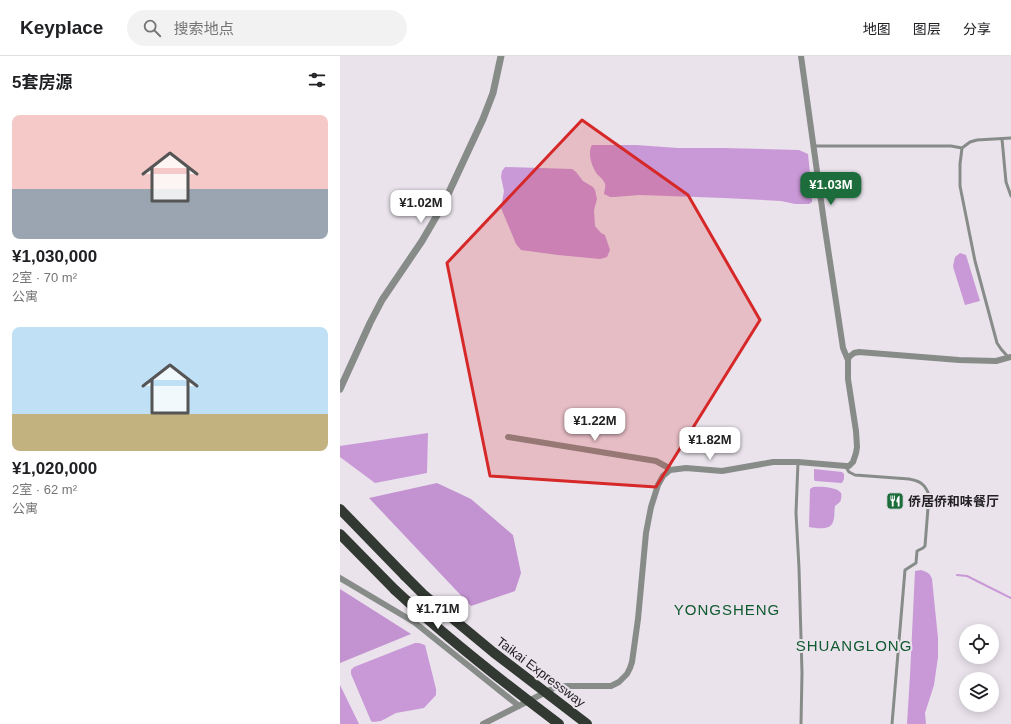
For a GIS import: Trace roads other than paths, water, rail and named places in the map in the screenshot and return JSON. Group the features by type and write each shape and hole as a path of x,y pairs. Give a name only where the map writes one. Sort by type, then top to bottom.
{"highway":[{"name":"Taikai Expressway","path":"340,509 423,594 492,652 588,724"},
{"path":"340,534 409,603 482,665 559,724"}],"street":[{"path":"340,389 382,300 422,241 443,205 483,119 493,93 501,56"},
{"path":"483,724 557,687 611,686 619,682 627,674 632,662 635,641 650,507 658,485 663,476 670,470 686,468 722,471 774,462 798,462 849,466 853,462 857,447 848,379 848,360 843,348 801,56"},
{"path":"848,360 854,353 859,352 996,362 1010,358"},
{"path":"508,437 656,461 670,470"},
{"path":"340,578 414,622 519,706"}],"lane":[{"path":"1010,358 997,343 976,261 960,186 960,164 962,148 970,142 977,140 1011,138"},
{"path":"1002,139 1006,182 1011,196"},
{"path":"814,146 951,146 962,148"},
{"path":"798,462 796,513 802,674 801,724"},
{"path":"846,466 849,472 855,474 915,480 924,486 929,495 925,546 917,551 916,563 905,570 892,724"}],"waterway":[{"path":"957,575 967,576 1011,598"}],"place":[{"name":"侨居侨和味餐厅","path":"895,501"}],"district":[{"name":"YONGSHENG","path":"727,609"},
{"name":"SHUANGLONG","path":"854,645"}]}
